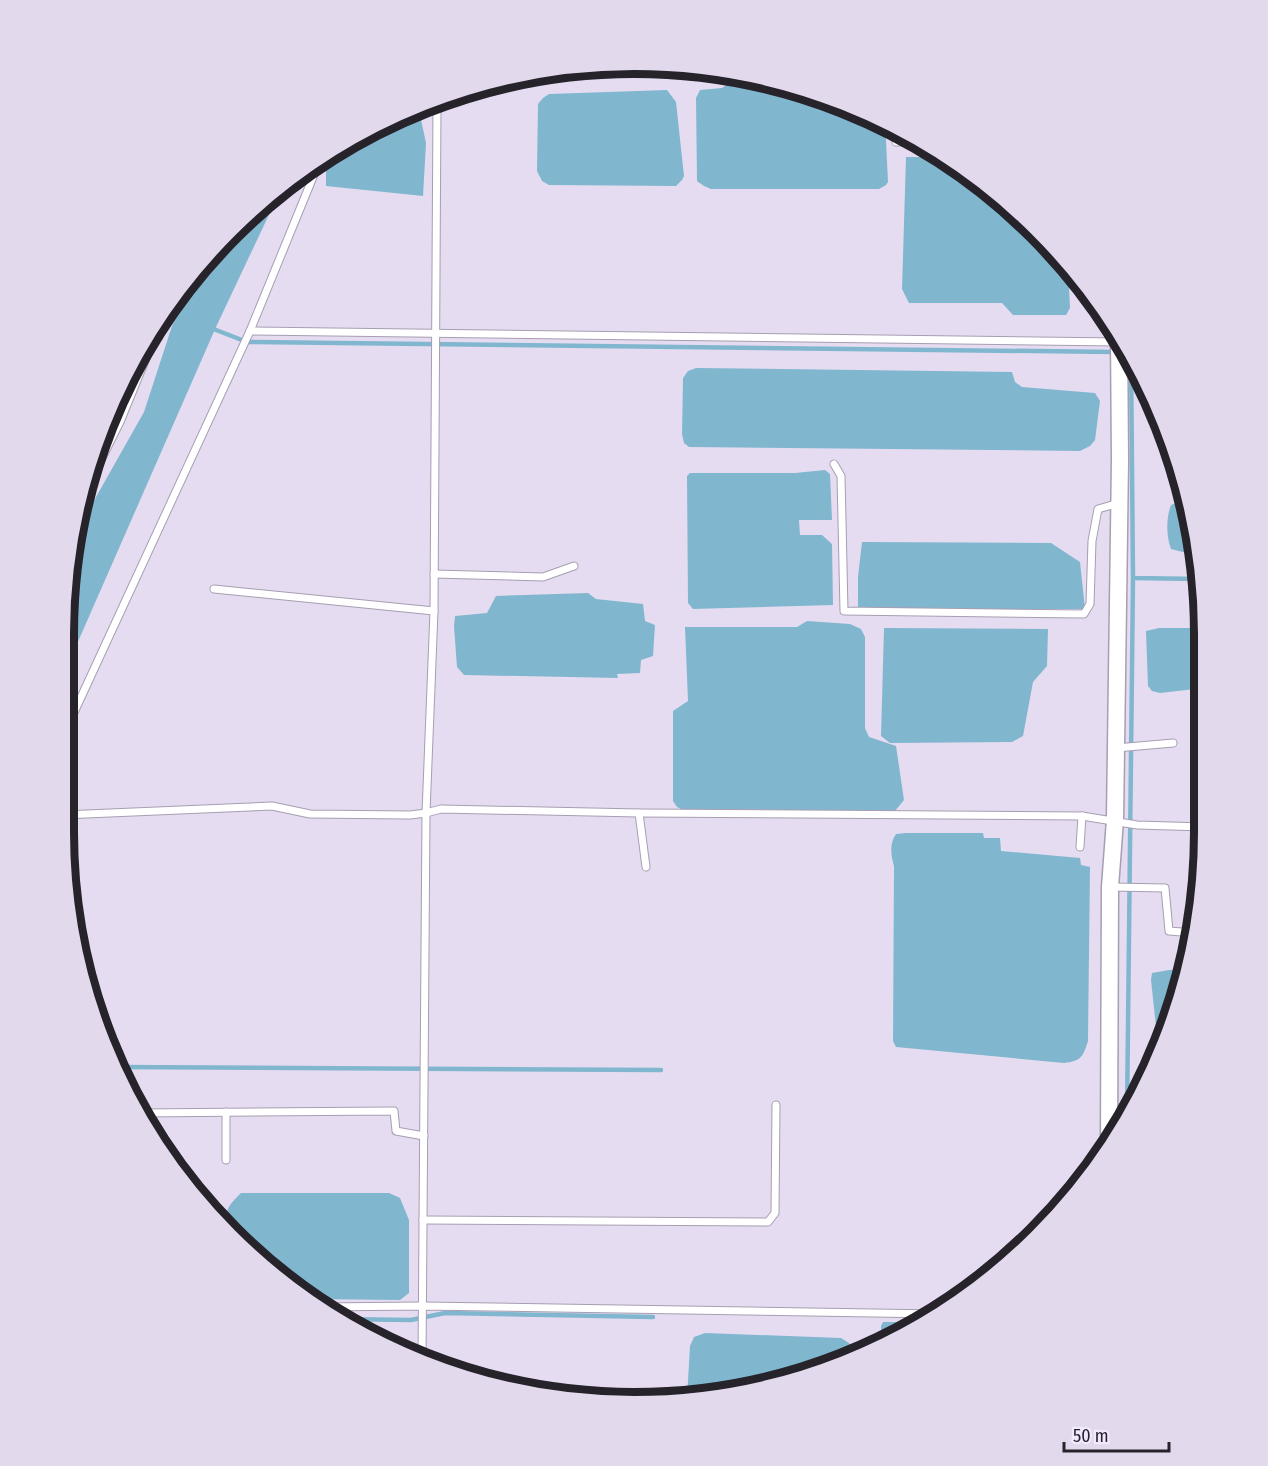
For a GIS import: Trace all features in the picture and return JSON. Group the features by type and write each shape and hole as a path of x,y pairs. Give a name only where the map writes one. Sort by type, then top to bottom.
{"street":[{"path":"1109,1128 1110,887 1115,820 1119,354"}],"lane":[{"path":"422,1351 426,813 434,611 436,110"},
{"path":"74,712 250,331 314,174"},
{"path":"250,331 1110,339"},
{"path":"102,459 120,422 145,362"},
{"path":"834,464 841,476 844,611 1084,614 1090,604 1092,541 1098,510 1119,503"},
{"path":"434,574 543,578 574,566"},
{"path":"214,589 434,611"},
{"path":"1116,748 1173,743"},
{"path":"74,815 272,806 310,814 410,815 441,809 639,813 1082,816 1137,825 1194,827"},
{"path":"639,813 646,867"},
{"path":"1080,847 1082,816"},
{"path":"1110,887 1165,888 1168,931 1185,932"},
{"path":"423,1220 768,1222 775,1213 776,1105"},
{"path":"150,1113 394,1111 396,1131 424,1136"},
{"path":"226,1112 226,1160"},
{"path":"337,1307 422,1306 919,1314"}],"water":[{"path":"731,82 779,93 814,103 886,133 888,182 879,189 711,189 704,186 697,181 696,98 700,90 722,88"},
{"path":"667,90 676,102 684,176 676,186 549,185 542,181 537,171 538,104 543,98 549,94"},
{"path":"420,116 426,143 423,196 326,186 326,170 329,164 354,149 386,131"},
{"path":"906,157 927,157 975,189 1004,213 1055,264 1069,281 1070,308 1066,315 1013,315 1002,303 909,303 902,289"},
{"path":"273,205 216,327 74,651 78,561 85,520 144,412 172,326 190,292 213,264"},
{"path":"696,368 1012,372 1015,382 1022,387 1095,393 1100,401 1095,440 1090,446 1080,451 689,447 684,443 682,434 683,378 688,371"},
{"path":"825,470 830,474 832,520 799,520 800,535 822,535 832,544 833,605 693,609 688,603 687,476 690,473 795,473"},
{"path":"1178,502 1188,552 1171,549 1169,544 1167,527 1171,505"},
{"path":"862,542 1051,543 1080,562 1085,609 858,609 858,577"},
{"path":"588,593 596,599 643,604 645,621 655,625 653,656 641,660 640,673 617,674 618,678 464,675 457,667 455,616 487,613 496,596"},
{"path":"807,621 850,624 861,629 865,637 865,728 869,737 896,746 904,800 895,811 681,809 677,807 673,801 673,711 688,701 685,627 797,627"},
{"path":"884,628 1048,629 1047,666 1033,682 1023,736 1012,742 890,743 881,736"},
{"path":"1159,628 1194,628 1194,689 1160,693 1152,691 1148,686 1146,631"},
{"path":"983,833 984,838 1000,838 1001,851 1080,858 1081,865 1090,867 1088,1041 1083,1054 1078,1059 1064,1063 896,1047 893,1041 894,866 891,850 896,834"},
{"path":"1177,970 1157,1034 1152,973"},
{"path":"241,1193 389,1193 400,1198 409,1220 409,1293 400,1300 325,1299 264,1253 226,1216 233,1201"},
{"path":"883,1322 905,1322 881,1335"},
{"path":"705,1333 841,1338 852,1348 779,1373 743,1382 687,1390 690,1346 694,1337"}],"waterway":[{"path":"211,328 247,342 1115,352"},
{"path":"1131,376 1133,578 1191,579"},
{"path":"1127,1097 1133,578"},
{"path":"125,1067 661,1070"},
{"path":"358,1319 411,1320 445,1313 653,1317"}]}
